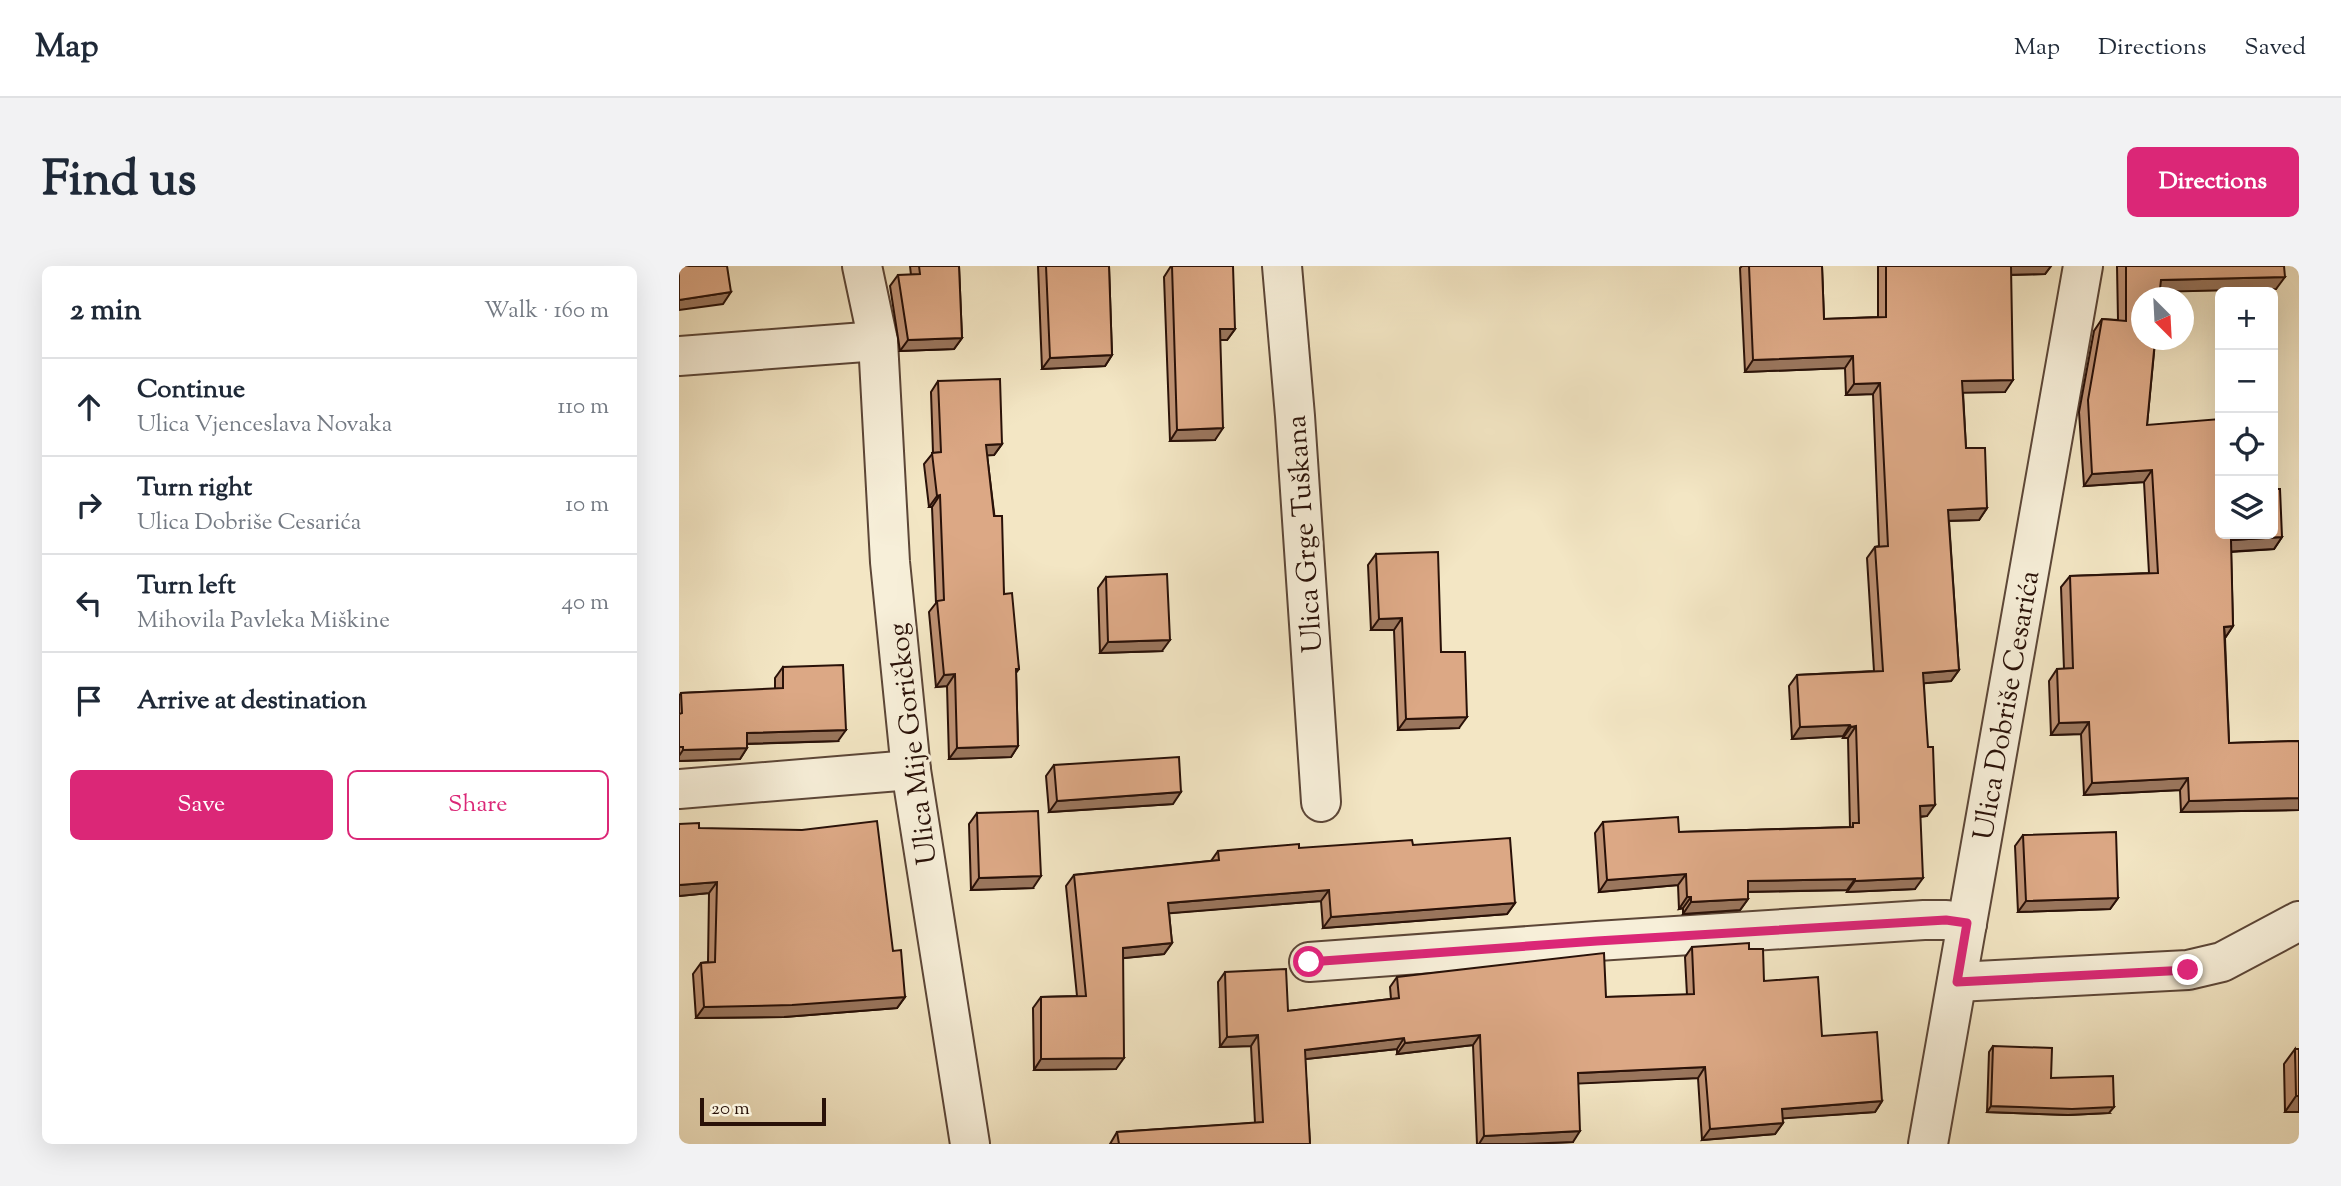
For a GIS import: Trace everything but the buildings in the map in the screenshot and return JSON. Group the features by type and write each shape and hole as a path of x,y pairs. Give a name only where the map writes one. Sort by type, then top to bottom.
{"street":[{"name":"Ulica Mije Goričkog","path":"862,266 879,341 890,562 911,770 970,1144"},
{"name":"Ulica Grge Tuškana","path":"1282,266 1297,443 1321,802"},
{"name":"Ulica Dobriše Cesarića","path":"1928,1144 2083,266"},
{"path":"679,356 879,341"},
{"path":"679,789 911,770"},
{"path":"1309,962 1924,920 1967,923"},
{"path":"1957,982 2188,970 2222,962 2299,921"}],"route":[{"path":"1309,962 1946,920 1967,923 1957,982 2188,970"}]}
